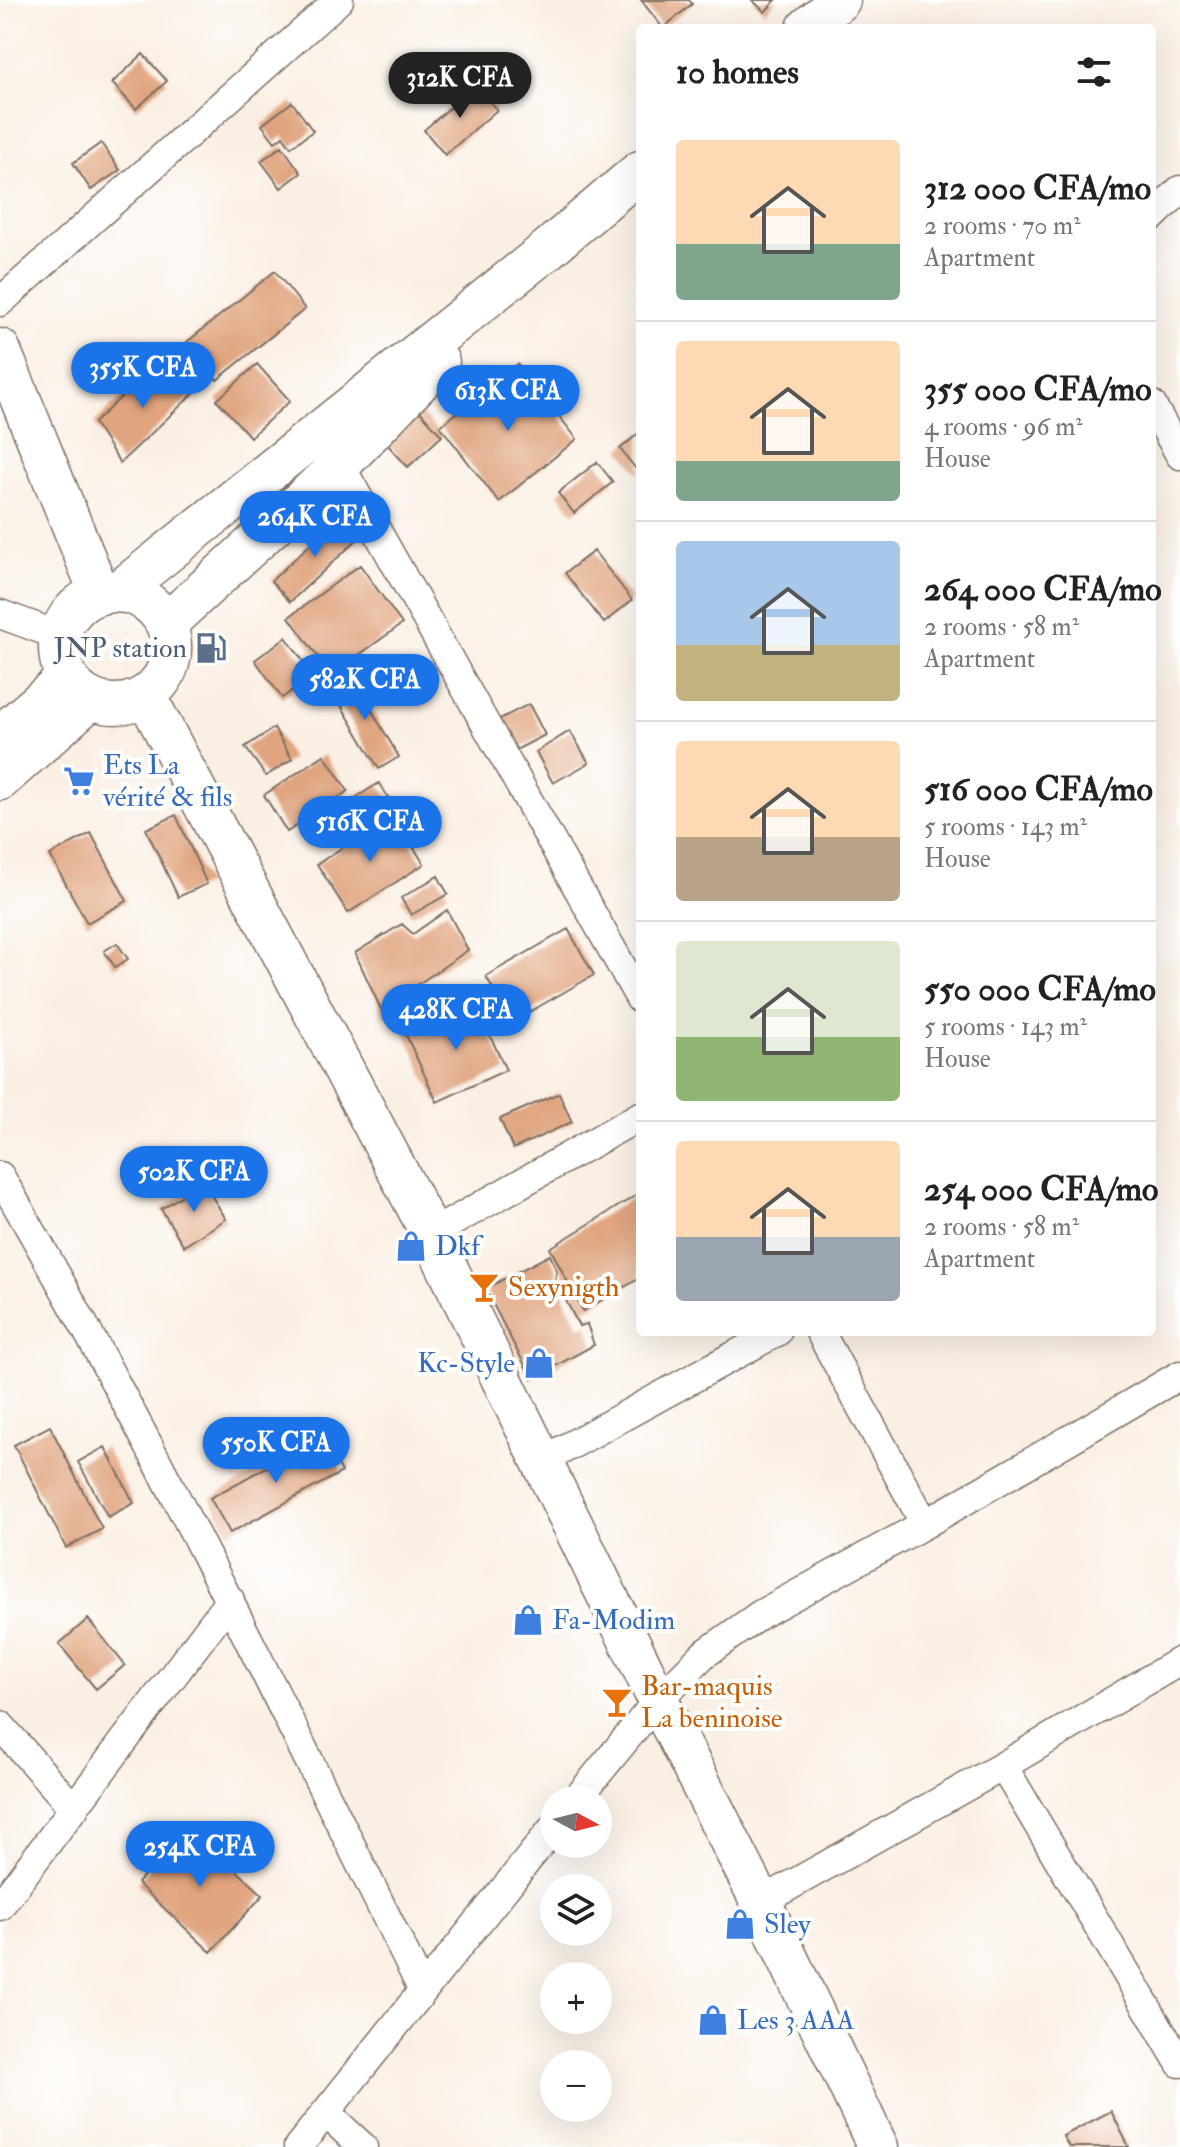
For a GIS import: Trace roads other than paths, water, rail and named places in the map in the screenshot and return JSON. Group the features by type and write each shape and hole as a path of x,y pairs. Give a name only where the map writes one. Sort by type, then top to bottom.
{"main road":[{"path":"812,24 840,0"},
{"path":"109,593 146,601 166,624 171,644 170,664 160,682 146,696 128,703 109,705 79,689 60,658 60,636 68,617 82,603 109,593 547,250 636,174"},
{"path":"166,624 340,465 547,250"},
{"path":"0,349 109,593"},
{"path":"0,736 79,689"},
{"path":"0,780 79,689"},
{"path":"146,696 431,1234 658,1700 761,1902 878,2147"}],"street":[{"path":"0,302 339,0"},
{"path":"1156,213 1180,190"},
{"path":"1156,412 1180,455"},
{"path":"340,465 636,992"},
{"path":"0,614 60,636"},
{"path":"431,1234 636,1118"},
{"path":"0,1176 70,1296 230,1600 423,1991"},
{"path":"542,1461 770,1336"},
{"path":"822,1336 925,1524"},
{"path":"587,1786 658,1700 703,1655 761,1614 925,1524 1180,1375"},
{"path":"0,1906 230,1600"},
{"path":"761,1902 1003,1766 1180,1661"},
{"path":"0,1725 74,1809"},
{"path":"1003,1766 1180,2063"},
{"path":"298,2147 540,1845"},
{"path":"326,2113 363,2147"}],"place":[{"name":"JNP station","path":"211,648"},
{"name":"Ets La vérité & fils","path":"79,781"},
{"name":"Dkf","path":"411,1246"},
{"name":"Sexynigth","path":"484,1287"},
{"name":"Kc-Style","path":"539,1363"},
{"name":"Fa-Modim","path":"528,1620"},
{"name":"Bar-maquis La beninoise","path":"617,1702"},
{"name":"Sley","path":"740,1924"},
{"name":"Les 3 AAA","path":"713,2020"}]}
